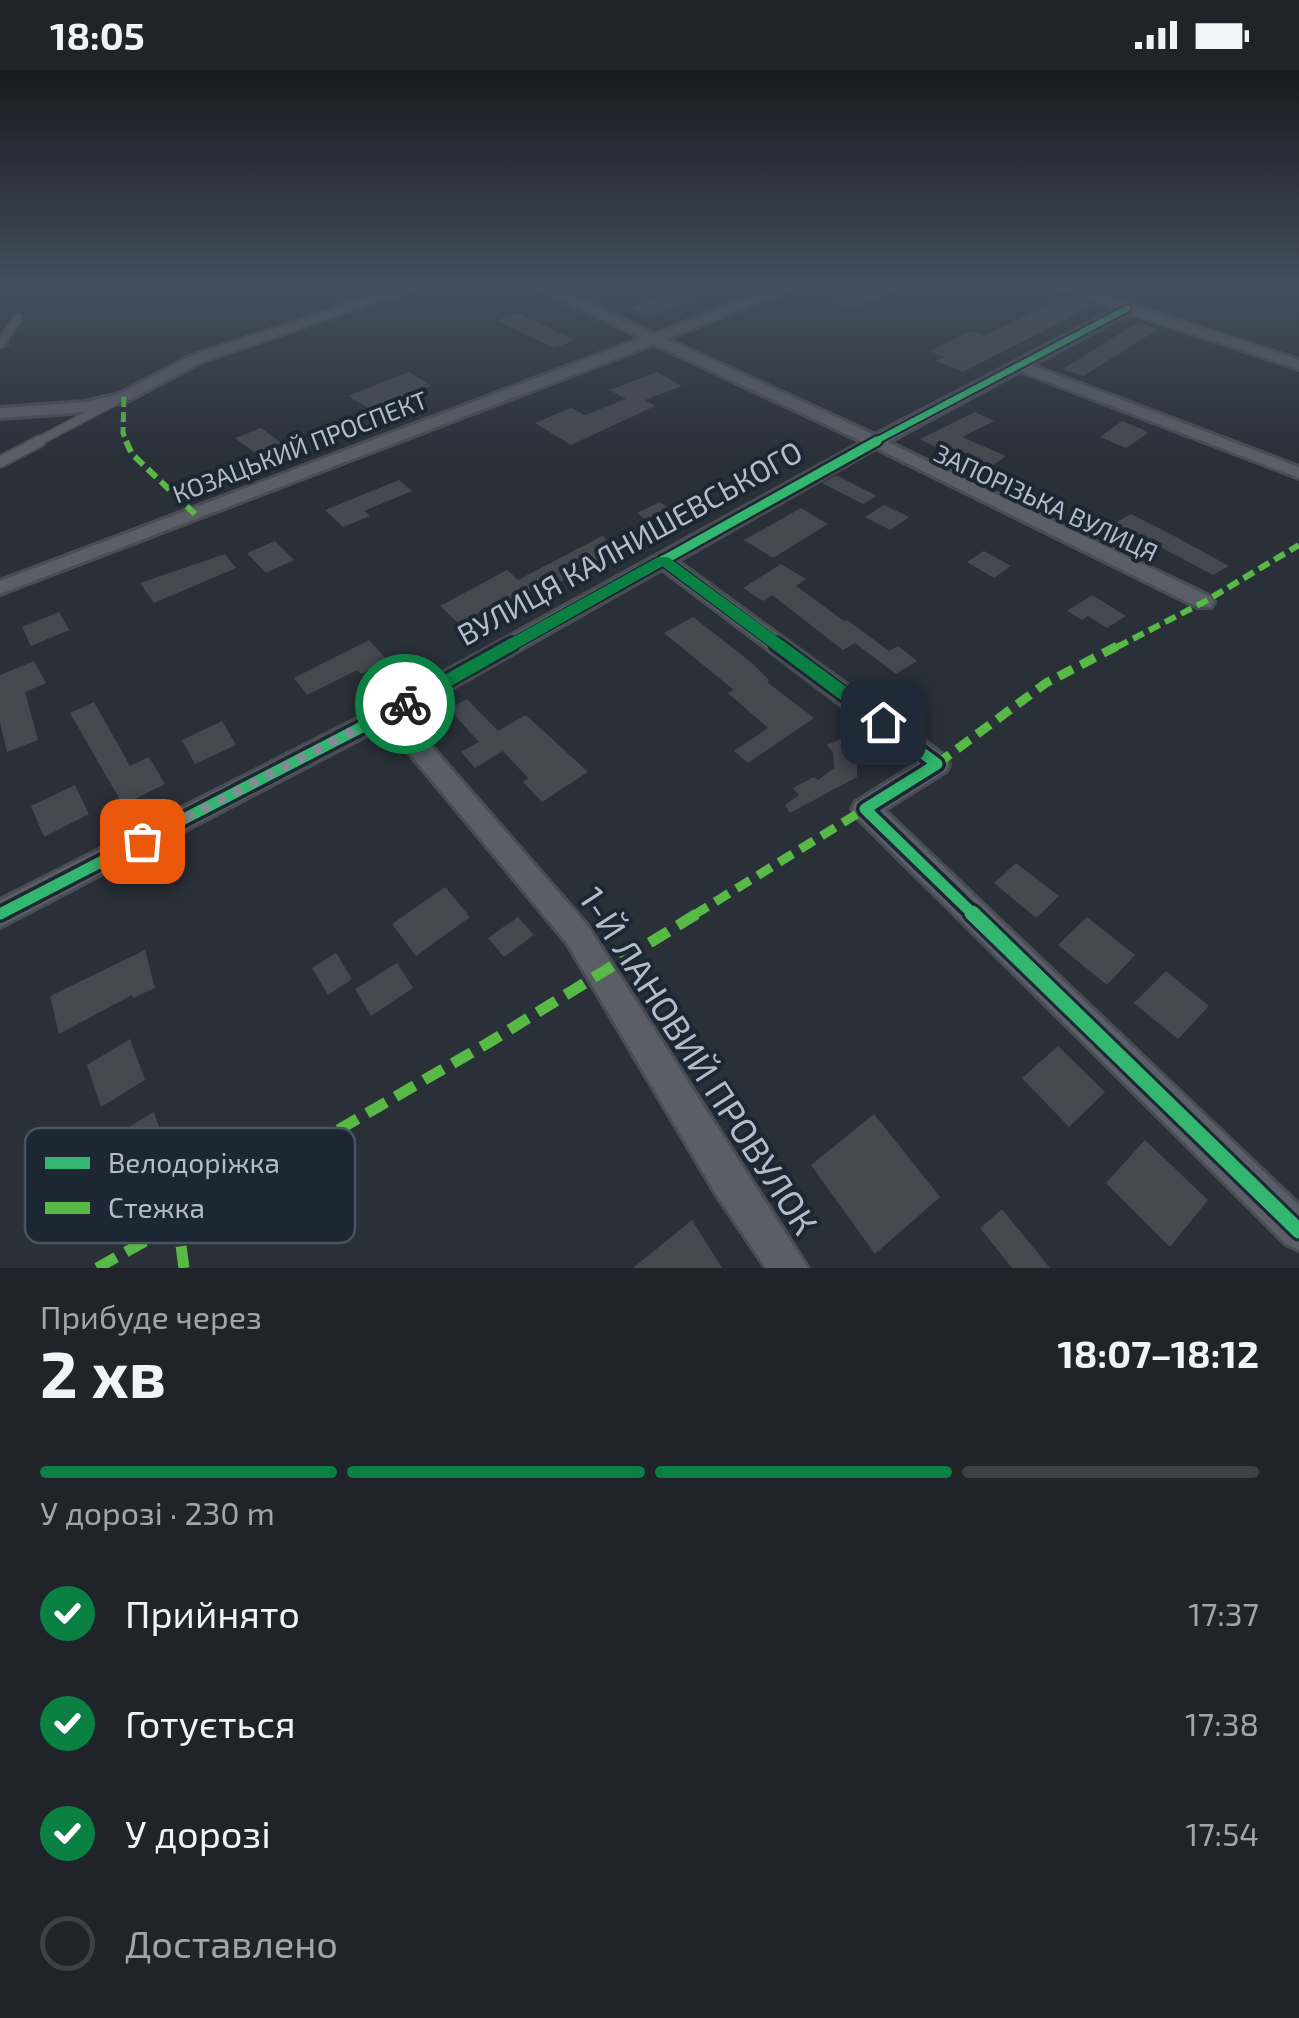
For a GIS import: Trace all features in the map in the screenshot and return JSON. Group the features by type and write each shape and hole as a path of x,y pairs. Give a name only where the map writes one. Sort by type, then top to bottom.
{"street":[{"path":"0,413 84,407 124,397 196,360 244,344"},
{"name":"КОЗАЦЬКИЙ ПРОСПЕКТ","path":"0,588 641,344"},
{"name":"ЗАПОРІЗЬКА ВУЛИЦЯ","path":"668,344 1204,602"},
{"name":"ВУЛИЦЯ КАЛНИШЕВСЬКОГО","path":"0,914 389,713 873,443 1063,344"},
{"path":"1238,344 1299,364"},
{"path":"1022,367 1299,473"},
{"path":"663,560 937,764 865,809 1299,1232"},
{"name":"1-Й ЛАНОВИЙ ПРОВУЛОК","path":"389,713 577,934 729,1180 789,1268"}],"lane":[{"path":"0,462 124,397"}],"building":[{"path":"945,344 1018,344 963,372 936,361 944,357 930,351"},
{"path":"1103,344 1135,344 1083,376 1063,369"},
{"path":"409,372 431,386 371,410 348,396"},
{"path":"657,372 682,386 645,400 655,406 571,445 535,423 571,408 585,415 626,399 610,390"},
{"path":"975,412 994,421 962,437 1006,456 992,466 946,445 939,449 920,439"},
{"path":"1122,421 1148,433 1126,448 1100,437"},
{"path":"261,428 283,444 254,452 235,438"},
{"path":"836,475 877,496 863,504 822,483"},
{"path":"399,480 412,491 364,511 370,516 343,527 325,510"},
{"path":"660,502 678,515 655,526 637,513"},
{"path":"884,505 909,517 890,530 865,517"},
{"path":"801,508 828,524 773,558 744,540"},
{"path":"1131,514 1229,566 1213,575 1115,523"},
{"path":"602,536 620,550 548,588 543,584 458,623 440,606 507,570 518,580"},
{"path":"275,541 294,560 266,573 247,553"},
{"path":"984,551 1011,566 994,578 967,562"},
{"path":"225,554 236,568 154,603 140,583"},
{"path":"781,564 806,579 796,586 844,621 889,651 898,646 917,661 896,674 855,643 843,650 772,595 763,601 743,588"},
{"path":"1092,595 1126,616 1107,628 1088,616 1082,620 1067,611"},
{"path":"59,612 69,630 31,646 22,627"},
{"path":"693,617 814,718 748,763 734,751 768,728 728,693 734,690 664,633"},
{"path":"369,640 388,661 361,674 357,670 307,695 294,678"},
{"path":"34,661 46,683 25,692 38,740 7,752 0,722 0,675"},
{"path":"467,699 498,731 526,715 588,772 542,802 523,782 528,778 503,751 475,768 461,752 479,742 449,709"},
{"path":"94,702 130,766 149,757 165,784 123,805 70,713"},
{"path":"222,721 236,745 195,764 182,740"},
{"path":"845,737 857,748 857,777 790,813 785,805 799,795 793,788 814,777 818,780 834,768 833,752 827,745"},
{"path":"75,785 89,814 44,837 31,806"},
{"path":"1016,863 1059,896 1036,918 994,883"},
{"path":"445,887 470,917 416,956 392,924"},
{"path":"518,917 534,935 504,957 488,938"},
{"path":"1087,917 1135,955 1107,985 1058,945"},
{"path":"145,950 155,988 133,998 132,995 59,1034 50,996"},
{"path":"336,953 352,979 328,995 312,968"},
{"path":"397,963 413,988 371,1016 355,989"},
{"path":"1166,971 1209,1006 1178,1039 1134,1003"},
{"path":"130,1039 145,1080 101,1107 87,1065"},
{"path":"1058,1046 1105,1092 1069,1127 1022,1078"},
{"path":"154,1112 159,1128 127,1128"},
{"path":"874,1114 940,1197 875,1254 811,1165"},
{"path":"1145,1140 1208,1200 1170,1247 1106,1183"},
{"path":"1002,1209 1050,1268 1012,1268 980,1228"},
{"path":"692,1220 722,1268 633,1268"}],"marked path":[{"path":"124,397 123,433 132,454 195,514"},
{"path":"937,764 1046,683 1204,602 1299,545"},
{"path":"342,1128 488,1043 865,809"},
{"path":"97,1268 142,1243"},
{"path":"181,1243 184,1268"}],"cycle path":[{"path":"0,914 389,713 873,443 1060,344"},
{"path":"663,560 937,764 865,809 1299,1231"}],"way so far":[{"path":"142,841 405,704"}],"route":[{"path":"405,704 663,560 883,722"}]}
